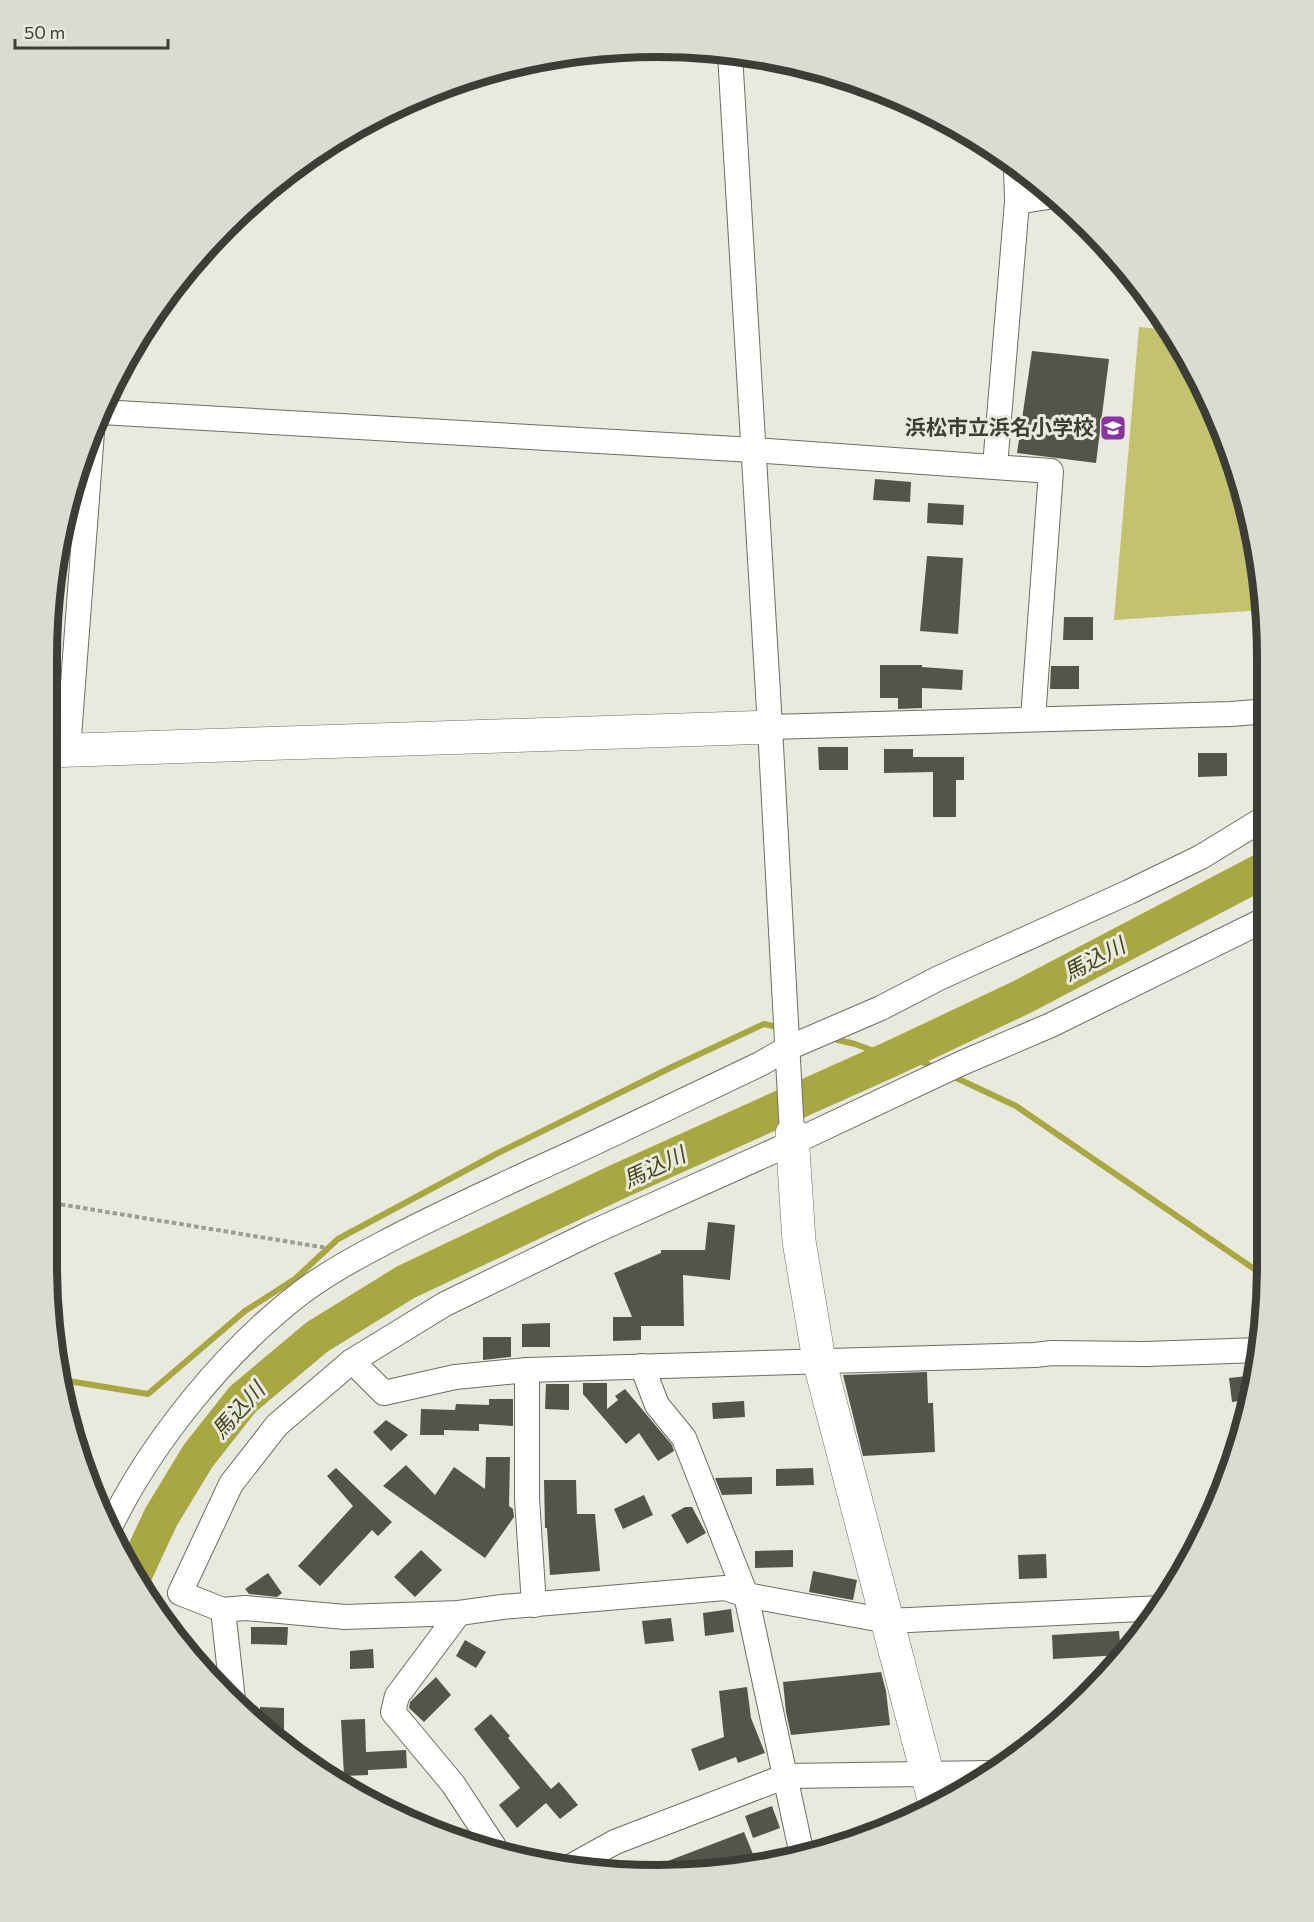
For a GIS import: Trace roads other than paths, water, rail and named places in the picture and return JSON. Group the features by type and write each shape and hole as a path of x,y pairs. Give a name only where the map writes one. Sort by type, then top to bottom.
{"street":[{"path":"730,62 799,1241 819,1360 934,1797"},
{"path":"995,466 1017,202 1016,177"},
{"path":"1017,202 1043,198"},
{"path":"110,413 753,450 1051,471 1033,718"},
{"path":"88,467 57,750 1257,712"},
{"path":"114,1518 160,1441 223,1365 252,1335 303,1291 354,1259 431,1218 880,1008 939,978 1202,857 1257,823"},
{"path":"1147,1610 888,1621 746,1595 725,1588 459,1613 345,1617 245,1608 223,1610 180,1593 231,1484 277,1425 352,1361 445,1304 591,1233 793,1138 1051,1025 1257,923"},
{"path":"352,1361 384,1393 455,1377 527,1370 1053,1353 1146,1354 1251,1350"},
{"path":"642,1366 657,1406 684,1438 746,1595 800,1847"},
{"path":"527,1370 527,1499 534,1605"},
{"path":"223,1610 232,1688"},
{"path":"459,1613 397,1695 393,1712 453,1784 491,1841"},
{"path":"582,1860 615,1842 786,1776 975,1773"}],"waterway":[{"name":"馬込川","path":"138,1567 161,1517 198,1456 243,1399 317,1337 406,1282 617,1182 893,1058 1022,997 1257,874"},
{"path":"69,1381 148,1394 245,1311 295,1279 338,1239 498,1153 674,1066 764,1024 782,1028"},
{"path":"830,1038 855,1044 893,1058 915,1058 937,1069"},
{"path":"952,1076 1016,1106 1257,1271"}],"place":[{"name":"浜松市立浜名小学校","path":"1113,428"}]}
